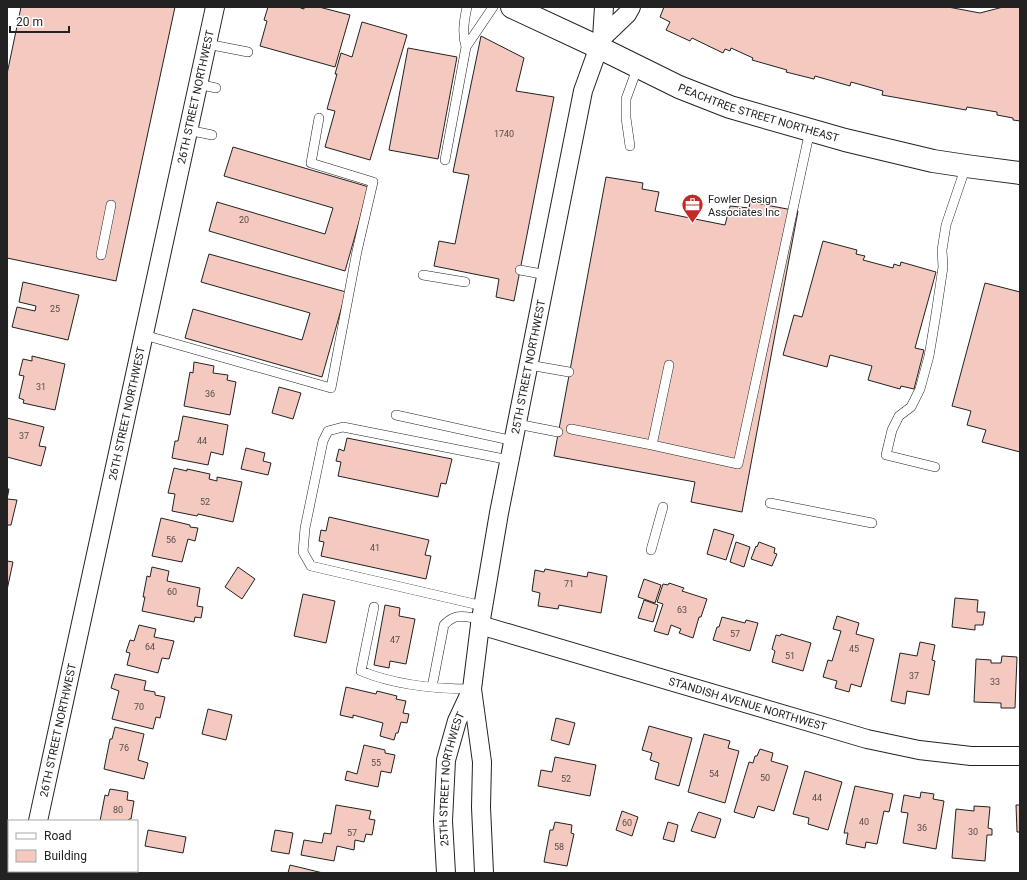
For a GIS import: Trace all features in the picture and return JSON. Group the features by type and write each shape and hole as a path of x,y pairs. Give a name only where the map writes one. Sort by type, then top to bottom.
{"highway":[{"name":"PEACHTREE STREET NORTHEAST","path":"512,7 600,42 638,66 679,87 730,107 810,130 933,161 1020,173"}],"street":[{"name":"26TH STREET NORTHWEST","path":"38,820 215,7"},
{"path":"600,42 604,7"},
{"path":"600,42 627,14 630,7"},
{"name":"25TH STREET NORTHWEST","path":"484,873 481,807 482,762 472,689 481,617 499,513 583,91 600,42"},
{"name":"STANDISH AVENUE NORTHWEST","path":"481,617 867,739 919,750 963,755 1020,756"},
{"name":"25TH STREET NORTHWEST","path":"446,873 443,820 446,760 457,721 472,689"}],"lane":[{"path":"446,160 466,47 463,28 467,7"},
{"path":"466,47 493,7"},
{"path":"207,44 248,52"},
{"path":"630,146 626,118 626,99 638,66"},
{"path":"198,84 216,88"},
{"path":"144,335 331,388 349,288 373,182 311,163 316,142 319,118"},
{"path":"188,130 212,136"},
{"path":"571,429 738,464 810,130"},
{"path":"935,467 886,455 892,430 899,416 911,407 920,389 936,314 943,267 942,250 946,225 966,166"},
{"path":"101,255 111,205"},
{"path":"520,270 547,275"},
{"path":"423,275 465,282"},
{"path":"529,365 569,372"},
{"path":"652,445 669,365"},
{"path":"396,415 516,433 558,432"},
{"path":"481,617 311,566 302,552 305,528 322,441 328,431 343,427 510,460"},
{"path":"770,503 872,523"},
{"path":"651,550 664,507"},
{"path":"374,607 361,672 377,678 445,689 472,689"},
{"path":"432,687 444,626 450,618 460,616 481,617"}],"building":[{"path":"21,7 175,7 116,281 7,258 7,74"},
{"path":"268,7 298,7 304,9 304,7 319,7 350,15 335,67 260,46 267,21 264,20"},
{"path":"664,7 948,7 980,13 1003,7 1020,7 1020,121 997,115 997,112 967,107 966,110 882,95 883,91 851,82 850,86 815,76 814,79 786,72 787,70 752,60 753,58 731,48 730,51 725,49 723,53 692,38 690,41 666,30 670,22 660,17"},
{"path":"362,22 407,35 370,160 325,147 335,111 327,109 337,74 335,74 341,53 352,57"},
{"path":"481,36 524,58 516,91 554,97 514,301 496,297 499,279 434,266 439,241 455,244 469,175 453,172"},
{"path":"408,48 457,57 438,159 389,150"},
{"path":"233,147 369,187 345,271 209,231 217,202 325,234 333,208 224,176"},
{"path":"606,177 643,183 642,189 659,192 655,211 725,225 730,206 749,208 750,202 798,211 742,512 691,502 695,482 554,456"},
{"path":"823,241 857,250 856,254 865,256 863,260 893,268 894,264 900,266 901,262 936,272 915,348 924,350 914,389 901,386 900,389 868,380 872,366 830,355 827,367 783,355 794,315 802,317"},
{"path":"209,254 346,292 322,377 185,338 193,309 302,340 310,313 201,282"},
{"path":"23,282 79,295 68,340 12,327 17,307 35,311 36,306 19,302"},
{"path":"985,283 1020,292 1020,452 982,442 986,430 967,425 971,411 952,406"},
{"path":"32,356 65,364 55,410 23,403 24,400 19,398 24,376 19,375 23,359 32,361"},
{"path":"194,362 214,366 213,373 228,375 227,380 236,382 230,415 184,406 190,372 193,373"},
{"path":"279,387 301,393 293,419 272,413"},
{"path":"183,416 228,425 223,455 211,452 208,465 172,458 175,441 178,441"},
{"path":"7,418 44,427 39,446 46,447 41,466 7,457"},
{"path":"347,438 452,459 446,484 441,483 438,497 338,476 341,462 336,461 339,449 344,451"},
{"path":"246,448 265,453 263,461 271,463 268,475 241,469"},
{"path":"174,468 210,474 209,479 217,481 217,477 242,482 233,522 198,514 197,516 172,511 175,494 168,493"},
{"path":"7,499 17,500 11,525 7,525"},
{"path":"329,517 429,540 425,555 431,556 426,579 321,556 324,542 319,541 321,530 326,531"},
{"path":"161,518 198,528 195,541 188,539 182,562 152,556"},
{"path":"714,529 734,535 726,560 707,554"},
{"path":"736,542 750,547 744,567 730,562"},
{"path":"759,542 775,548 774,553 777,554 772,566 751,559"},
{"path":"7,561 13,562 7,590"},
{"path":"152,567 169,571 167,581 200,588 197,606 203,607 201,618 195,617 194,622 142,611 147,576 150,577"},
{"path":"238,567 255,579 242,599 225,587"},
{"path":"545,569 587,577 588,572 607,576 601,613 559,605 558,609 538,606 540,593 532,591 535,570 544,572"},
{"path":"644,579 661,585 655,603 638,597"},
{"path":"669,583 684,588 682,591 707,599 701,617 699,617 693,638 679,633 681,629 671,625 668,635 654,631 663,604 657,602 663,584 668,585"},
{"path":"303,594 335,601 326,643 294,636"},
{"path":"955,598 978,600 977,612 985,612 983,625 975,625 975,630 952,627"},
{"path":"644,600 658,605 653,622 638,618"},
{"path":"385,605 400,608 399,616 415,619 406,664 390,661 389,668 374,665"},
{"path":"837,616 859,623 856,634 874,639 861,687 851,684 849,692 835,688 837,681 823,677 828,660 832,661 841,631 833,629"},
{"path":"722,617 745,623 746,620 758,623 750,651 713,640"},
{"path":"139,625 156,629 154,637 174,641 169,659 162,658 158,673 127,665 130,653 126,652 130,640 134,641"},
{"path":"781,634 811,643 803,671 772,662 775,651 772,649 776,635 780,636"},
{"path":"920,642 935,645 932,660 935,661 929,695 907,691 905,704 891,701 900,653 917,656"},
{"path":"1002,656 1017,657 1015,708 1001,708 1001,703 974,702 976,659 991,660 991,663 1001,663"},
{"path":"115,674 146,681 144,690 155,692 155,695 165,697 160,718 156,717 153,729 112,719 119,691 111,688"},
{"path":"346,687 376,694 377,691 397,696 396,699 406,701 403,713 409,714 407,723 401,722 394,740 380,736 383,723 353,715 353,718 340,715"},
{"path":"208,709 232,715 226,740 202,734"},
{"path":"556,718 575,723 569,745 551,740"},
{"path":"649,726 692,738 679,786 655,779 659,763 650,760 652,753 642,750"},
{"path":"115,727 144,734 138,760 148,763 144,779 104,769 110,739 112,739"},
{"path":"704,734 730,741 728,748 739,751 725,803 688,792"},
{"path":"364,745 385,750 385,753 395,755 391,773 381,771 378,787 345,780 347,771 357,774"},
{"path":"760,749 773,753 771,761 788,766 774,811 758,806 754,818 734,812 749,762 753,763 755,756 757,756"},
{"path":"555,757 596,765 590,796 538,786 541,770 552,772"},
{"path":"805,771 842,782 828,830 808,824 809,818 793,814"},
{"path":"855,786 893,794 889,812 884,811 877,844 866,842 865,848 846,844 848,833 844,833"},
{"path":"110,789 128,792 127,800 134,801 131,819 100,820 105,795 108,796"},
{"path":"921,792 934,794 933,799 944,801 936,849 903,843 908,813 901,812 904,795 920,798"},
{"path":"336,805 371,811 369,819 375,820 372,835 366,834 364,842 355,840 354,850 337,846 334,861 301,855 304,840 322,843 324,833 331,834"},
{"path":"1016,805 1020,805 1020,832 1017,832"},
{"path":"974,806 990,807 988,828 992,829 992,835 987,835 985,861 952,858 956,809 974,811"},
{"path":"622,811 638,817 632,836 616,830"},
{"path":"699,812 721,819 715,838 691,831"},
{"path":"555,822 572,825 571,833 574,834 567,866 544,862 550,830 553,830"},
{"path":"668,822 678,825 674,842 663,839"},
{"path":"148,830 186,837 183,853 145,846"},
{"path":"275,830 293,833 289,854 271,851"},
{"path":"290,865 323,873 288,873"},
{"path":"103,872 108,873 89,873"}],"place":[{"name":"Fowler Design Associates Inc","path":"692,224"}]}
